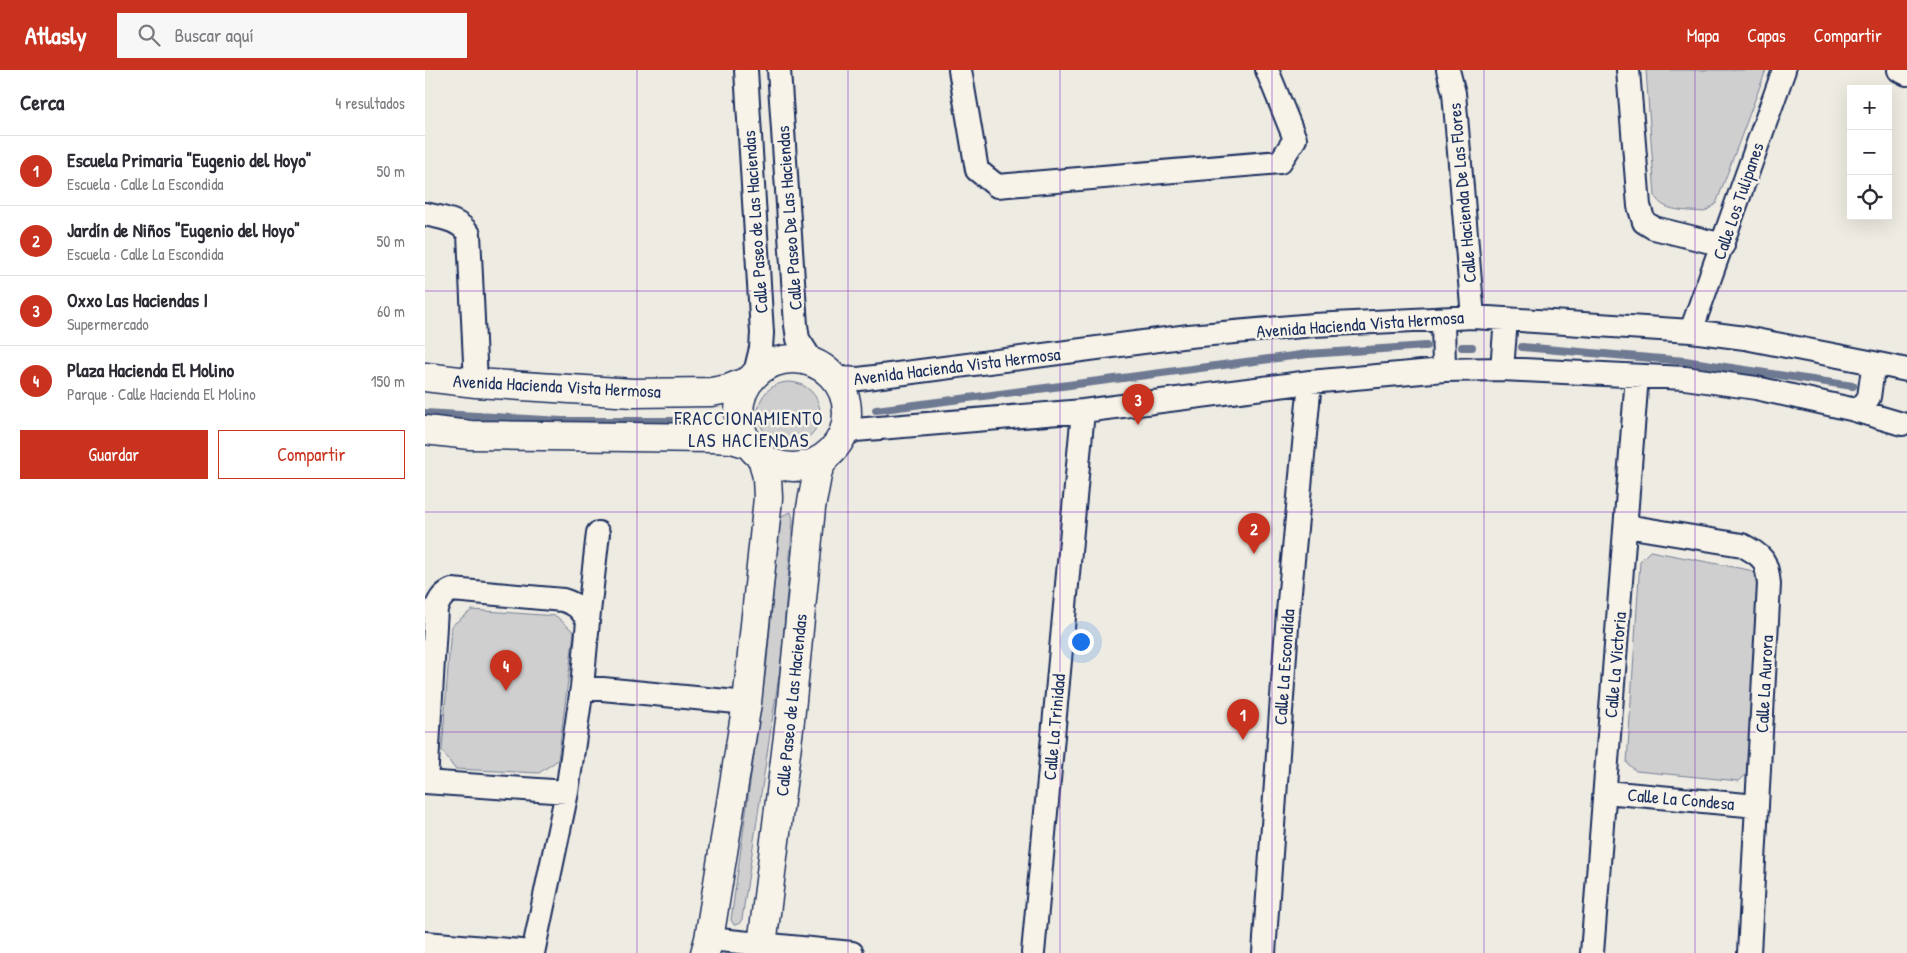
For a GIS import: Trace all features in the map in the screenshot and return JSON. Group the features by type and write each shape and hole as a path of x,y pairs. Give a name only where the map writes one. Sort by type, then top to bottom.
{"street":[{"name":"Calle Paseo de Las Haciendas","path":"745,70 762,333 761,348 751,377"},
{"name":"Calle Paseo De Las Haciendas","path":"779,70 798,339 805,352 822,368"},
{"path":"959,70 977,170 997,186 1280,162 1295,139 1267,70"},
{"name":"Calle Hacienda De Las Flores","path":"1448,70 1453,93 1473,317"},
{"path":"1628,70 1639,206 1644,222 1654,228 1723,245"},
{"name":"Calle Los Tulipanes","path":"1691,331 1784,70"},
{"path":"1899,70 1907,74"},
{"path":"425,214 454,221 463,226 469,234 476,384"},
{"name":"Avenida Hacienda Vista Hermosa","path":"822,368 840,378 859,380 1189,336 1314,325 1473,317 1691,331 1745,338 1864,387"},
{"path":"1443,319 1444,370"},
{"path":"1502,369 1505,319"},
{"path":"833,447 846,427 847,409 843,392 822,368 786,358 769,363 751,377 738,404 738,421 767,477 768,498 747,703 707,946 852,953"},
{"path":"425,430 471,435 732,439 755,451 771,463 789,467 808,465 855,430 1083,411 1310,382 1444,370 1502,369 1685,378 1727,383 1864,387 1907,370"},
{"name":"Calle La Victoria","path":"1592,953 1637,376"},
{"name":"Avenida Hacienda Vista Hermosa","path":"425,377 476,384 633,393 684,393 728,389 751,377"},
{"name":"Calle La Escondida","path":"1264,953 1288,612 1310,382"},
{"path":"1864,387 1903,424"},
{"name":"Calle La Trinidad","path":"1033,953 1083,411"},
{"name":"Calle Paseo de Las Haciendas","path":"760,949 790,720 811,508 818,470 833,447"},
{"name":"Calle La Aurora","path":"1626,526 1742,544 1759,554 1767,566 1769,584 1749,953"},
{"path":"425,943 533,952 567,792 582,687 598,533"},
{"path":"567,792 426,782 436,608 445,593 452,590 563,600 574,604 582,611 588,622"},
{"path":"582,687 747,703"},
{"name":"Calle La Condesa","path":"1605,792 1757,806"}],"shaded area":[{"path":"1646,70 1766,70 1716,204 1704,212 1670,208 1655,196"},
{"path":"783,382 795,382 811,391 818,401 820,413 818,425 811,435 795,444 783,444 772,439 763,430 758,419 758,407 763,396 772,387"},
{"path":"791,512 793,520 781,662 742,919 739,924 734,925 731,920 767,661 780,521 783,515"},
{"path":"1650,551 1749,570 1759,577 1760,589 1747,774 1739,781 1636,771 1627,763 1640,561"},
{"path":"472,610 556,616 574,632 558,760 539,773 455,769 442,751 451,626"}],"waterway":[{"path":"876,410 1308,354 1426,346"},
{"path":"1462,347 1472,347"},
{"path":"1522,347 1685,361 1853,386"},
{"path":"425,413 562,421 702,421"}],"place":[{"name":"Oxxo Las Haciendas I","path":"1138,425"},
{"name":"Jardín de Niños \"Eugenio del Hoyo\"","path":"1254,554"},
{"name":"Plaza Hacienda El Molino","path":"506,691"},
{"name":"Escuela Primaria \"Eugenio del Hoyo\"","path":"1243,740"}],"district":[{"name":"FRACCIONAMIENTO LAS HACIENDAS","path":"749,429"}]}
